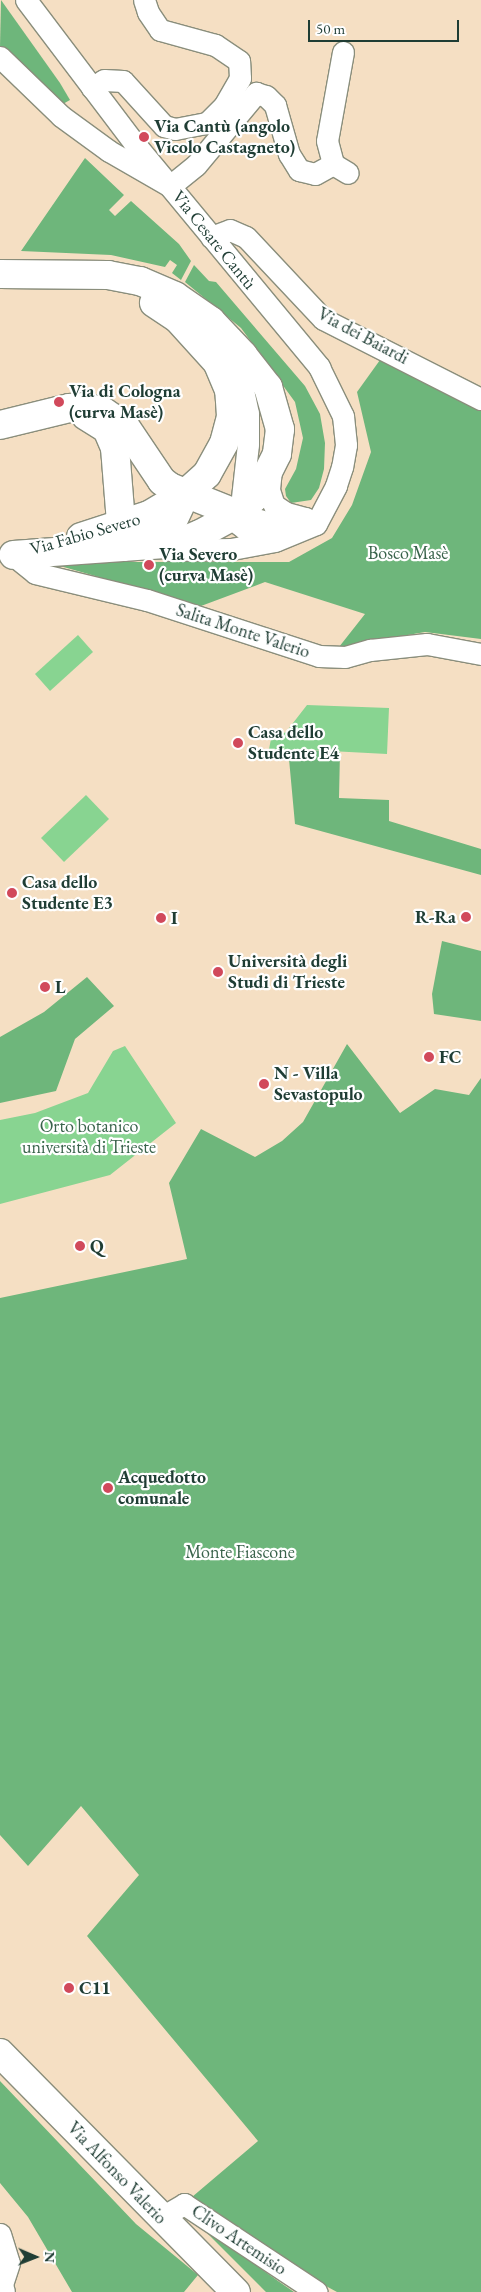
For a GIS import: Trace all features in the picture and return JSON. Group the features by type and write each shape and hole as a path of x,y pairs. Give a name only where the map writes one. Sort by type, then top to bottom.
{"main road":[{"name":"Via Fabio Severo","path":"0,274 108,274 140,281 175,296 211,321 268,387 280,429 271,470 256,496 237,514 179,543 121,537"},
{"name":"Via Fabio Severo","path":"6,556 162,532 172,523 186,493 215,464 231,416 229,390 217,362 178,319 153,302 119,290 30,274"},
{"path":"0,425 69,408 85,407 104,412 125,426 162,480 186,493 237,514"},
{"path":"69,408 107,429 115,448 121,537"},
{"name":"Via Alfonso Valerio","path":"0,2053 160,2218 236,2292"}],"street":[{"name":"Via Cesare Cantù","path":"26,0 92,88 170,186 319,367 334,392 343,416 346,445 336,486 316,524 275,541 214,550 121,537"},
{"path":"92,88 104,80 123,82 164,126 175,129 207,124 224,106 240,78 239,61 215,45 160,30 148,12 144,0"},
{"path":"0,57 62,116 109,150 170,186 196,165 256,93 266,96 275,105 289,154 299,170 315,174 340,169 327,141 343,52"},
{"name":"Via dei Baiardi","path":"211,237 230,230 246,237 322,319 481,399"},
{"name":"Via Fabio Severo","path":"178,319 221,356 243,390 248,444 237,514"},
{"path":"271,470 269,490 274,505 286,513 305,518"},
{"path":"275,541 247,533 239,524 237,514 274,524 305,518 329,500"},
{"name":"Salita Monte Valerio","path":"6,556 35,573 147,600 319,656 345,657 370,650 427,644 481,654"},
{"name":"Clivo Artemisio","path":"160,2218 184,2204 317,2292"},
{"path":"0,2234 8,2264 2,2289"}],"green space":[{"path":"1,0 70,100 61,105 0,47"},
{"path":"85,158 124,195 109,210 115,216 131,201 179,244 191,261 181,280 172,273 177,265 170,260 165,267 111,255 21,251"},
{"path":"194,265 209,281 216,282 305,386 320,414 325,443 324,469 319,488 311,500 291,503 286,496 285,489 296,469 303,438 295,402 241,328 185,282"},
{"name":"Bosco Masè","path":"380,360 481,411 481,639 425,632 339,647 365,614 265,582 201,606 46,562 289,562 332,538 352,505 371,452 357,392"},
{"path":"78,635 93,652 50,691 35,674"},
{"path":"307,705 389,708 387,754 292,749 289,759 268,754 271,739 286,732"},
{"path":"291,749 340,752 339,798 389,800 389,821 481,849 481,875 295,824 289,759"},
{"path":"86,795 109,819 64,862 41,838"},
{"path":"442,941 481,951 481,1021 434,1014 432,994"},
{"path":"87,977 114,1006 75,1039 56,1091 0,1103 0,1037 44,1012"},
{"name":"Monte Fiascone","path":"347,1044 400,1113 435,1089 469,1095 481,1078 481,2292 337,2292 302,2273 192,2197 258,2141 87,1936 139,1875 81,1806 28,1866 0,1835 0,1298 187,1259 169,1183 201,1129 255,1157 282,1141 303,1122"},
{"name":"Orto botanico università di Trieste","path":"125,1046 176,1123 110,1175 0,1204 0,1120 35,1113 88,1093 113,1051"},
{"path":"0,2081 136,2224 198,2275 184,2292 72,2292 28,2217 0,2183"},
{"path":"195,2221 278,2281 294,2292 266,2292"}],"place":[{"name":"Via Cantù (angolo Vicolo Castagneto)","path":"144,137"},
{"name":"Via di Cologna (curva Masè)","path":"59,402"},
{"name":"Via Severo (curva Masè)","path":"149,565"},
{"name":"Casa dello Studente E4","path":"238,743"},
{"name":"Casa dello Studente E3","path":"12,893"},
{"name":"R-Ra","path":"466,917"},
{"name":"I","path":"161,918"},
{"name":"Università degli Studi di Trieste","path":"218,972"},
{"name":"L","path":"45,987"},
{"name":"FC","path":"429,1057"},
{"name":"N - Villa Sevastopulo","path":"264,1084"},
{"name":"Q","path":"80,1246"},
{"name":"Acquedotto comunale","path":"108,1488"},
{"name":"C11","path":"69,1988"}]}
